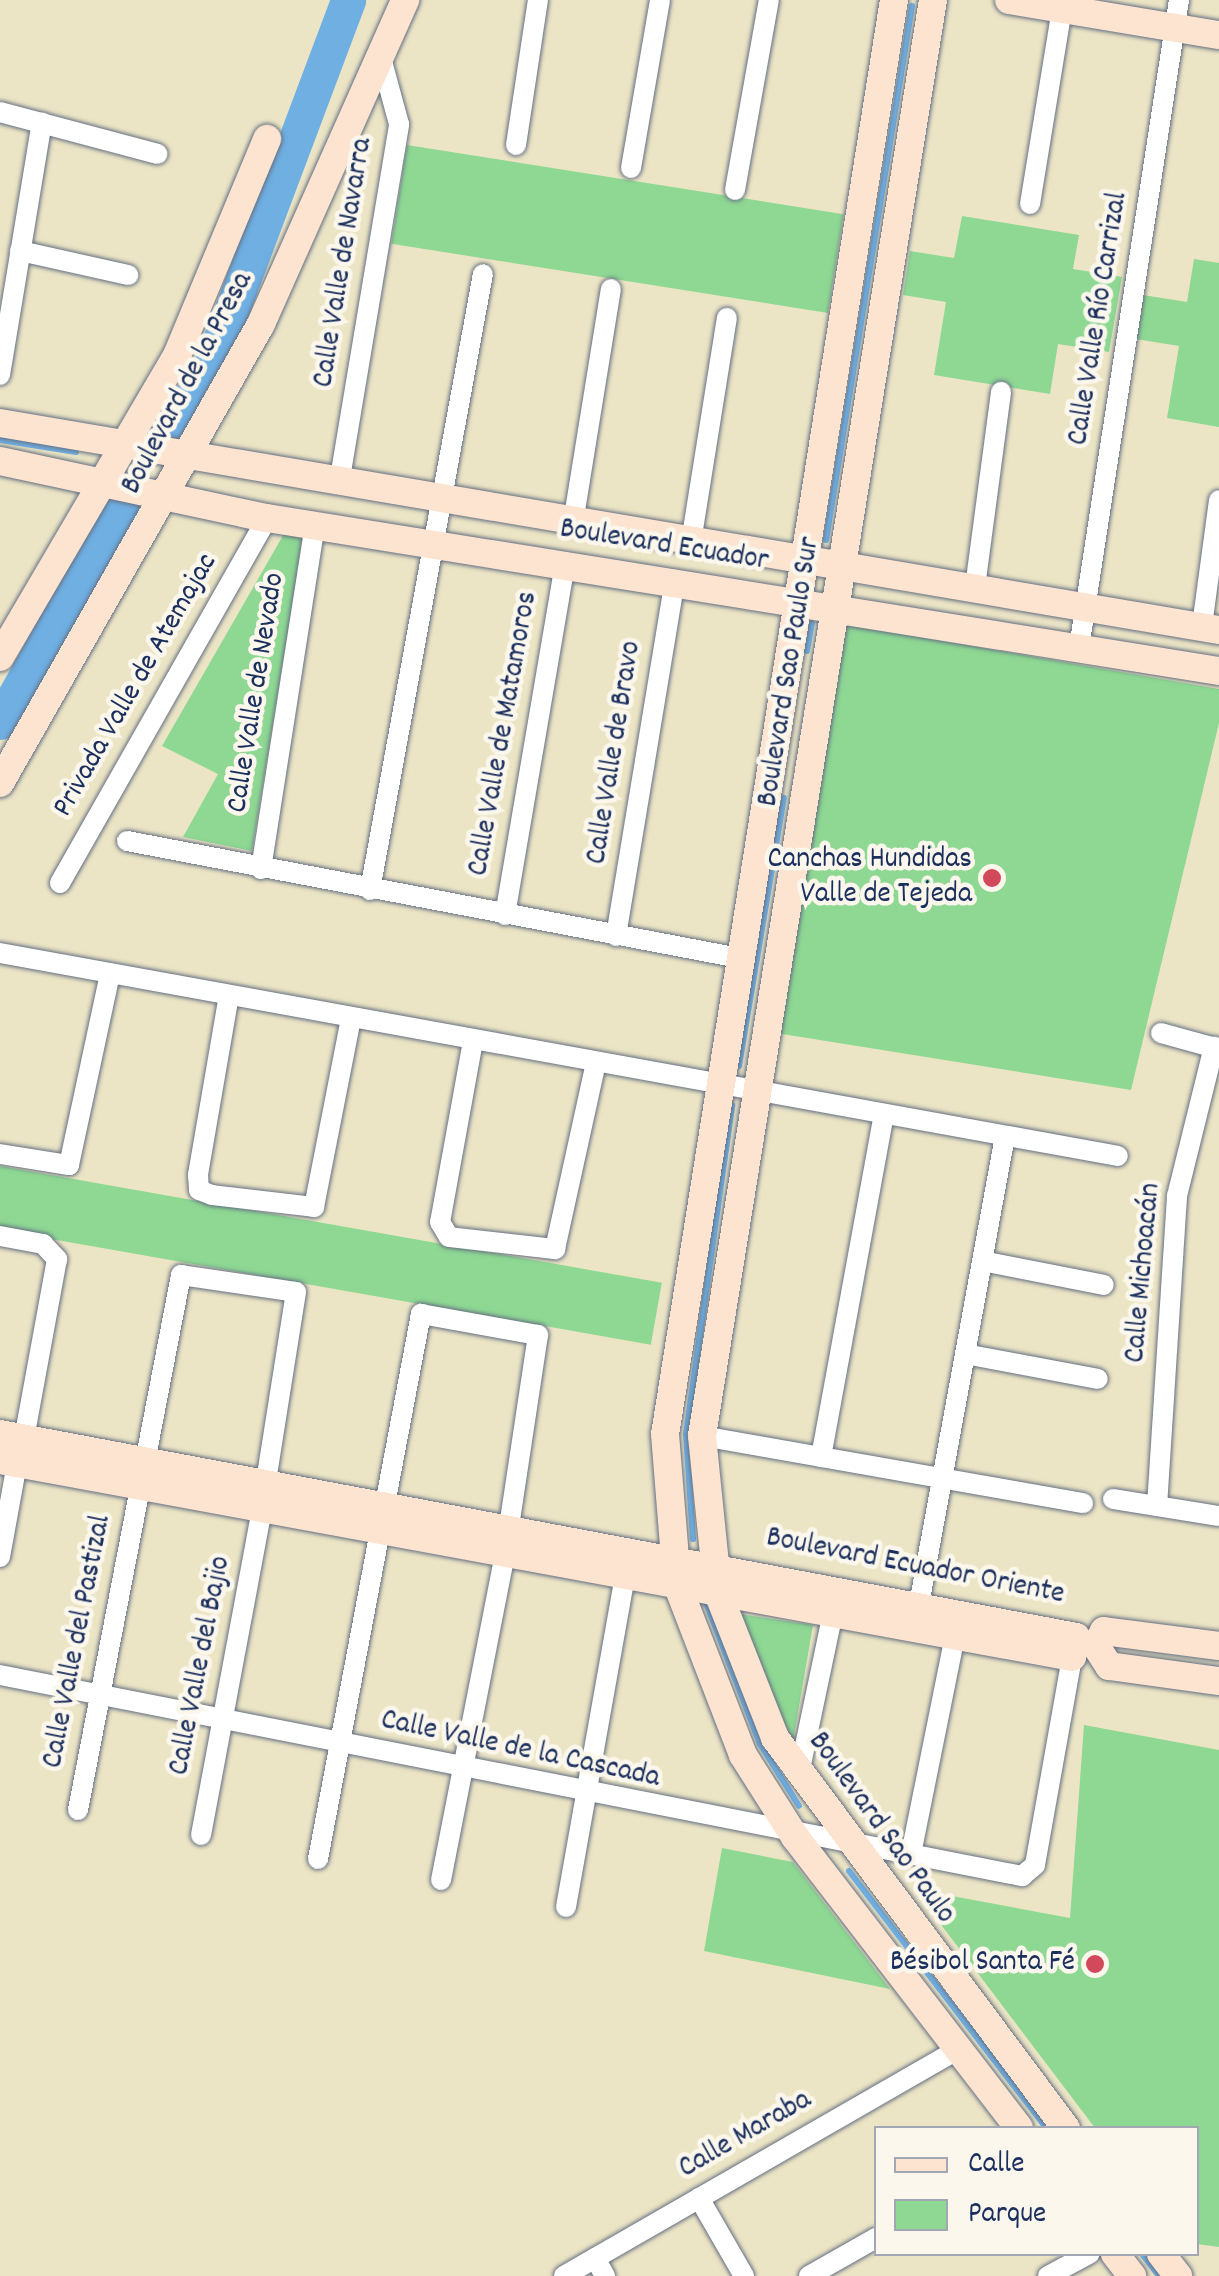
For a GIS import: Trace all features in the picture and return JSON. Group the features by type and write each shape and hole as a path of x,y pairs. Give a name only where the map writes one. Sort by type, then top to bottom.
{"street":[{"name":"Boulevard de la Presa","path":"0,783 192,458 405,0"},
{"path":"516,144 538,0"},
{"path":"631,168 660,0"},
{"path":"735,190 769,0"},
{"name":"Boulevard Sao Paulo Sur","path":"676,1570 665,1434 894,0"},
{"name":"Boulevard Sao Paulo Sur","path":"718,1593 702,1436 754,1092 934,0"},
{"path":"1008,0 1062,8 1178,14 1219,35"},
{"path":"1030,204 1062,8"},
{"name":"Calle Valle Río Carrizal","path":"1078,648 1178,14"},
{"name":"Calle Valle de Navarra","path":"340,484 399,124 380,54"},
{"path":"0,112 158,154"},
{"path":"0,376 42,122"},
{"name":"Boulevard de la Presa","path":"0,657 178,353 267,140"},
{"path":"20,251 128,275"},
{"path":"370,890 428,546 447,503 483,274"},
{"path":"573,523 611,289"},
{"path":"691,542 728,318"},
{"path":"974,586 1001,392"},
{"name":"Boulevard Ecuador","path":"0,423 447,503 974,586 1211,628"},
{"name":"Boulevard Ecuador","path":"1,464 428,546 674,580 1219,671"},
{"path":"1211,628 1219,500"},
{"name":"Privada Valle de Atemajac","path":"60,883 267,518"},
{"name":"Calle Valle de Nevado","path":"261,869 315,526"},
{"name":"Calle Valle de Matamoros","path":"505,915 565,564"},
{"name":"Calle Valle de Bravo","path":"616,936 674,580"},
{"path":"127,841 739,958"},
{"path":"0,953 1118,1156"},
{"path":"0,1154 68,1165 110,973"},
{"path":"229,996 198,1175 199,1190 212,1195 314,1207 351,1018"},
{"path":"1161,1033 1216,1048"},
{"path":"473,1041 440,1222 448,1236 555,1249 596,1063"},
{"name":"Calle Michoacán","path":"1157,1506 1177,1196 1216,1048"},
{"path":"821,1457 884,1115"},
{"path":"917,1615 1006,1136"},
{"path":"0,1236 43,1244 57,1259 10,1449 0,1557"},
{"path":"982,1261 1104,1286"},
{"name":"Calle Valle del Pastizal","path":"78,1810 180,1275 286,1288 297,1306 264,1495"},
{"path":"318,1859 421,1314 532,1330 539,1344 507,1540 440,1880"},
{"path":"965,1354 1098,1379"},
{"path":"702,1436 1083,1503"},
{"name":"Boulevard Ecuador Oriente","path":"10,1449 676,1570 718,1593 833,1614 917,1615 1068,1628 1072,1656 956,1636 917,1615 714,1564 676,1570 625,1575 507,1540"},
{"name":"Calle Valle del Bajio","path":"201,1835 264,1495"},
{"path":"1113,1500 1219,1516"},
{"path":"676,1570 743,1755 795,1838 1017,2126"},
{"path":"566,1908 625,1575"},
{"name":"Boulevard Sao Paulo","path":"718,1593 774,1738 846,1845 1064,2126"},
{"path":"799,1774 833,1614"},
{"path":"1219,1646 1104,1631 1096,1646 1109,1666 1219,1681"},
{"path":"911,1854 956,1636"},
{"name":"Calle Valle de la Cascada","path":"0,1675 795,1838 1030,1874 1072,1656"},
{"name":"Calle Maraba","path":"564,2276 600,2267 698,2198 958,2048"},
{"path":"698,2198 744,2276"},
{"path":"810,2276 874,2239"},
{"path":"1048,2276 1085,2256"},
{"path":"1117,2256 1132,2276"},
{"path":"1163,2256 1178,2276"}],"green space":[{"path":"407,145 844,214 828,313 391,244"},
{"path":"962,216 1079,235 1073,269 1122,277 1109,352 1058,344 1050,394 934,375 946,302 903,295 910,251 954,258"},
{"path":"1194,259 1219,263 1219,427 1167,418 1179,346 1136,339 1143,295 1187,302"},
{"path":"285,532 304,534 252,851 183,837 218,774 162,746"},
{"name":"Canchas Hundidas Valle de Tejeda","path":"845,624 1219,689 1219,723 1131,1090 776,1033"},
{"path":"0,1166 662,1283 651,1345 0,1230"},
{"path":"739,1614 813,1625 793,1741 760,1672"},
{"name":"Bésibol Santa Fé","path":"1084,1725 1219,1750 1219,2247 1199,2244 1199,2126 1093,2126 914,1889 1070,1918"},
{"path":"722,1848 793,1862 890,1989 704,1951"}],"waterway":[{"path":"167,435 211,365 348,0"},
{"path":"826,540 912,6"},
{"path":"0,440 76,452"},
{"path":"0,722 124,501"},
{"path":"107,511 110,527"},
{"path":"807,651 812,623"},
{"path":"739,1066 784,798"},
{"path":"693,1539 686,1434 732,1105"},
{"path":"705,1600 760,1744 799,1806"},
{"path":"849,1871 1044,2126"},
{"path":"1144,2256 1159,2276"}],"place":[{"name":"Canchas Hundidas Valle de Tejeda","path":"992,878"},
{"name":"Bésibol Santa Fé","path":"1095,1964"}]}
